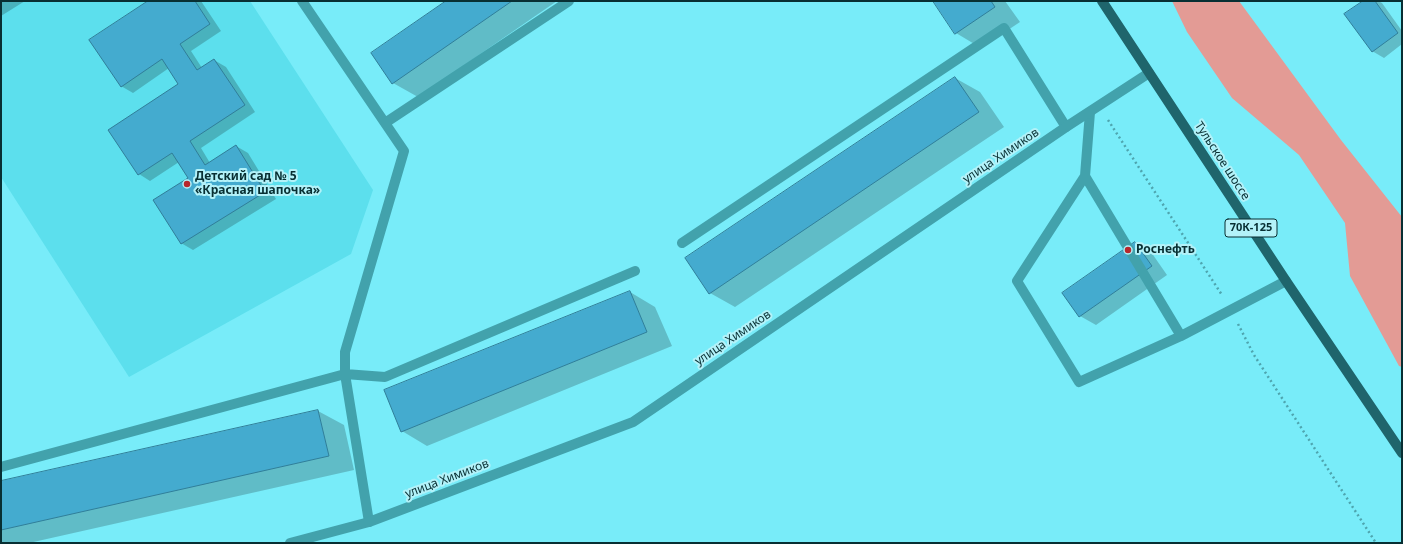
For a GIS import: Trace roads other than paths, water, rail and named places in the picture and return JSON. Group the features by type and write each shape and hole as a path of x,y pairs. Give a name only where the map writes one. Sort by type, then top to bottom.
{"main road":[{"name":"Тульское шоссе","path":"1102,1 1286,281 1402,453"}],"street":[{"path":"302,1 404,151 344,352 345,374 369,522"},
{"path":"385,123 569,1"},
{"path":"682,243 1004,28 1066,127"},
{"name":"улица Химиков","path":"290,543 369,522 633,422 1066,127 1149,73"},
{"path":"1090,112 1085,176 1017,281 1079,382 1181,336 1286,281"},
{"path":"1085,176 1181,336"},
{"path":"1,467 345,374 385,377 635,271"}],"place":[{"name":"Детский сад № 5 «Красная шапочка»","path":"187,184"},
{"name":"Роснефть","path":"1128,250"}]}
